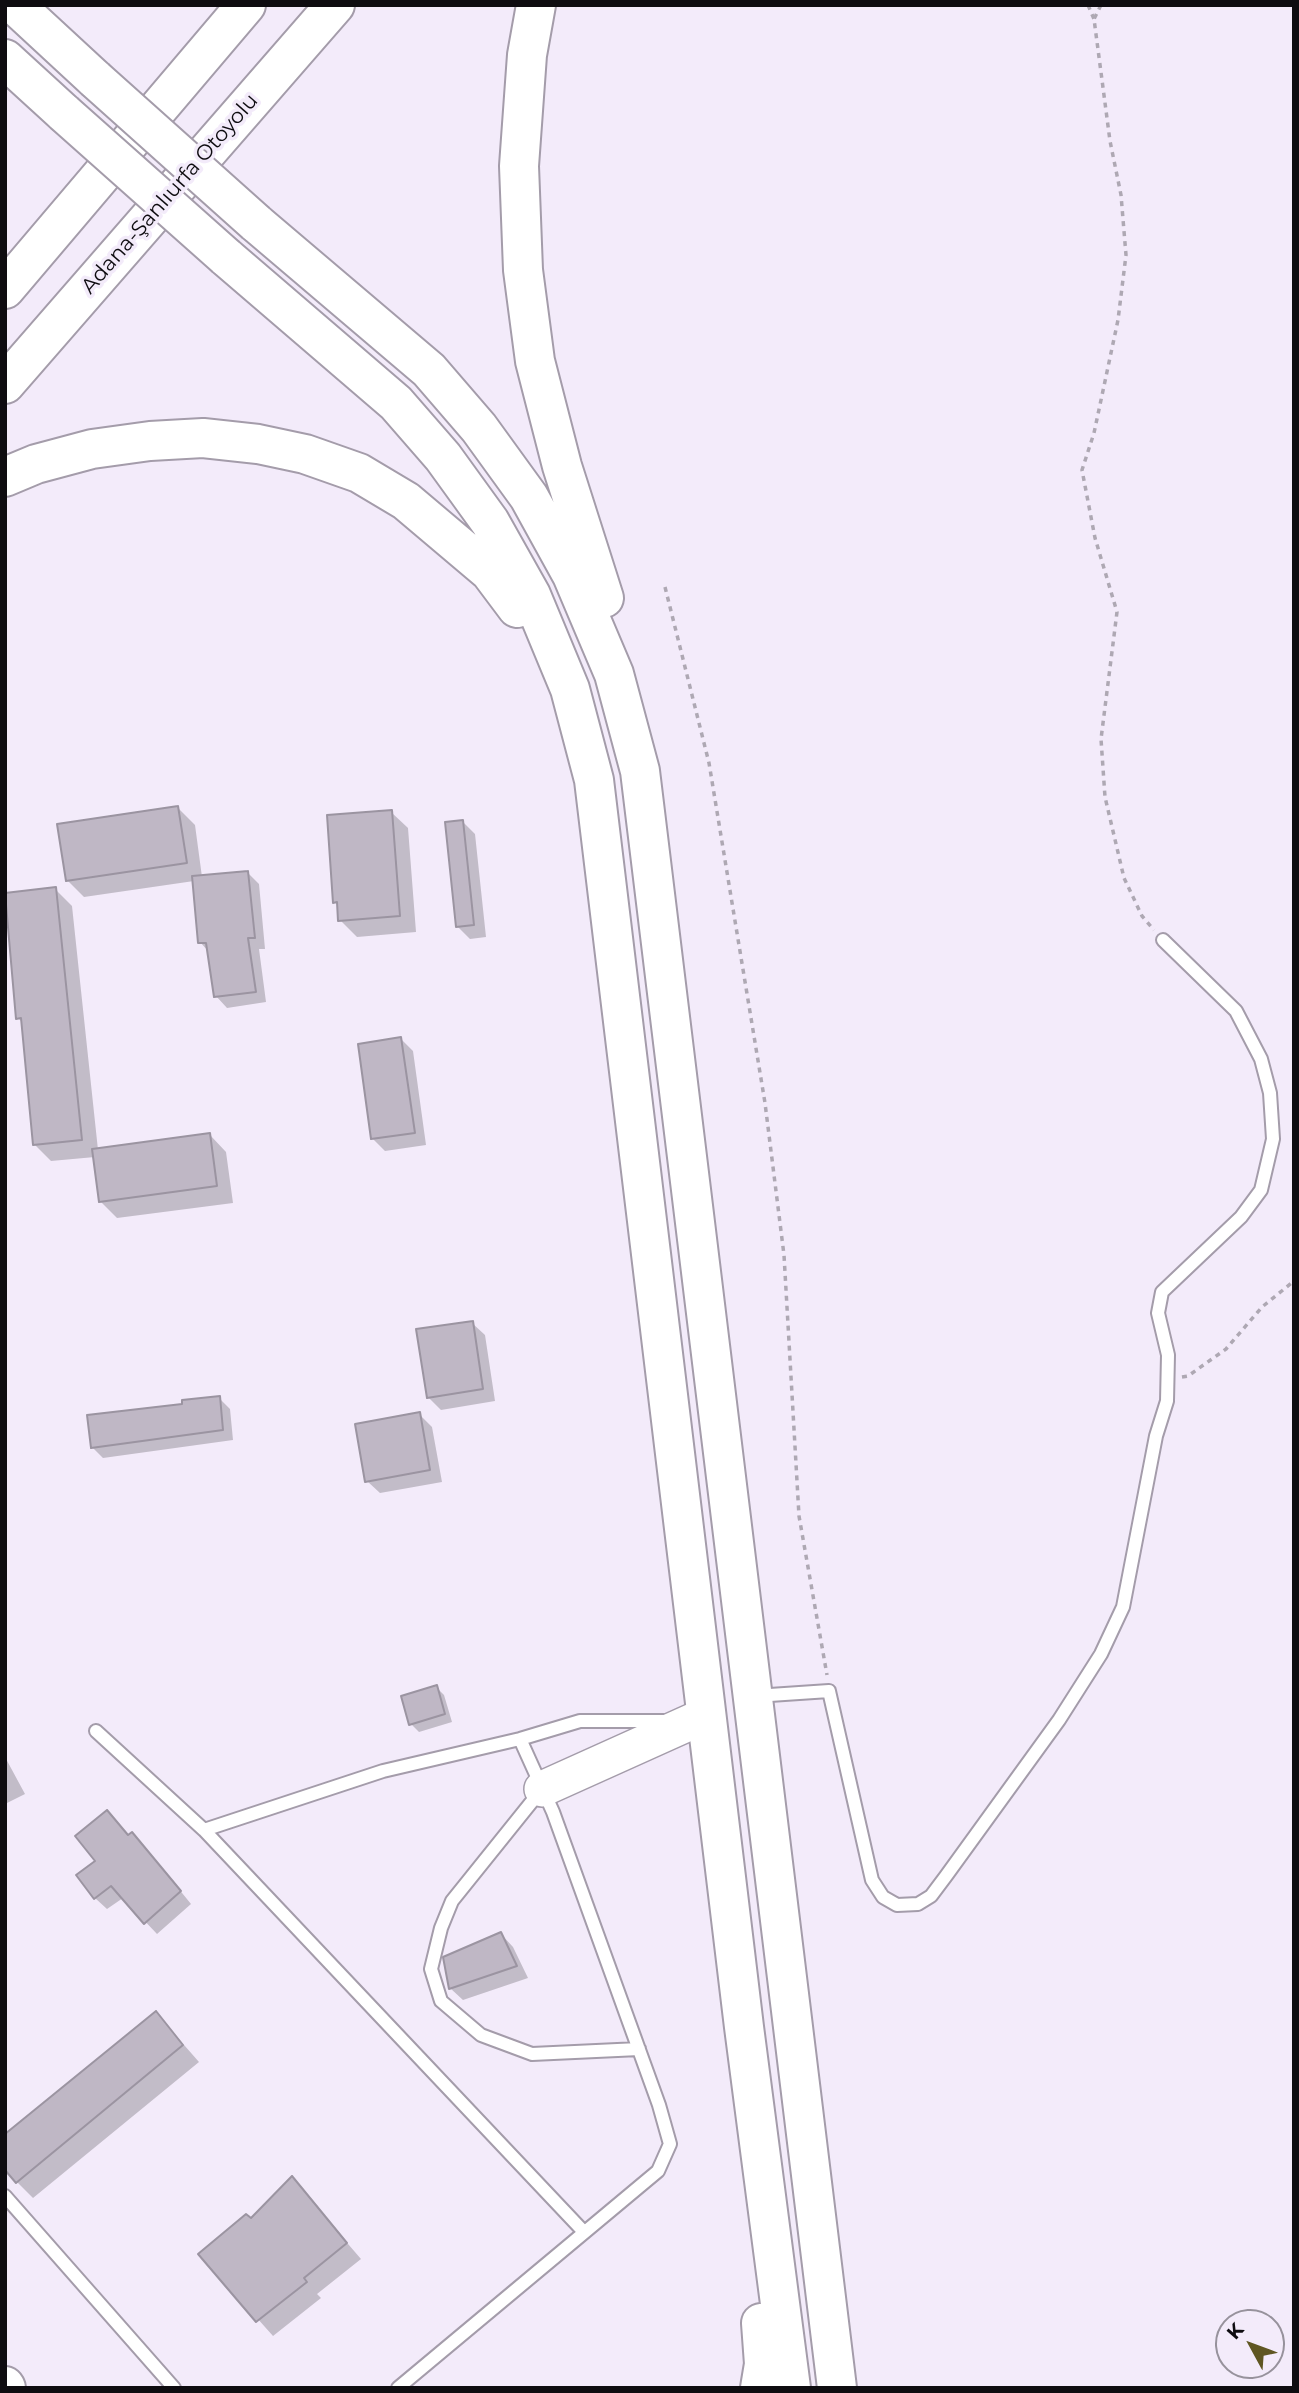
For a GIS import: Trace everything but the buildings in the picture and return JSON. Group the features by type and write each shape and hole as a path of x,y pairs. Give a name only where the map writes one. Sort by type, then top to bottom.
{"highway":[{"path":"15,5 256,223 429,370 479,428 529,497 572,575 614,674 639,771 796,2035 837,2388"},
{"name":"Adana-Şanlıurfa Otoyolu","path":"5,384 335,5"},
{"path":"536,5 527,55 519,166 524,283 535,361 562,466 626,668 646,770 659,934"},
{"path":"5,270 237,16"},
{"path":"5,289 237,16"},
{"path":"5,59 226,257 396,403 443,457 490,522 531,595 570,689 594,780 700,1721 744,2027 791,2388"},
{"path":"5,477 36,464 92,449 203,438 258,444 305,454 359,473 406,501 490,572 522,614 546,658 565,709 585,779 614,939"},
{"path":"744,2027 764,2364 760,2388"},
{"path":"796,2035 853,2388"}],"street":[{"path":"542,1789 700,1721"}],"lane":[{"path":"753,1696 830,1691 872,1880 883,1897 897,1905 918,1904 931,1896 946,1876 1059,1720 1101,1654 1122,1606 1156,1436 1167,1401 1168,1355 1158,1313 1162,1292 1241,1217 1261,1190 1272,1139 1270,1093 1261,1059 1236,1011 1163,940"},
{"path":"204,1830 383,1771 520,1739 580,1721 700,1721"},
{"path":"96,1731 204,1830 584,2231"},
{"path":"398,2388 658,2171 670,2144 639,2049 542,1789 520,1739"},
{"path":"542,1789 452,1901 441,1928 431,1969 441,2001 481,2035 532,2054 639,2049"},
{"path":"5,2196 174,2388"}],"path":[{"path":"1088,5 1094,19 1110,141 1121,195 1126,255 1118,320 1094,433 1082,470 1095,538 1117,612 1101,739 1102,762 1105,797 1124,878 1142,916 1163,940"},
{"path":"1094,19 1101,5"},
{"path":"665,587 709,763 765,1102 784,1255 799,1516 830,1691"},
{"path":"1168,1379 1188,1376 1226,1349 1262,1307 1294,1281"}]}
